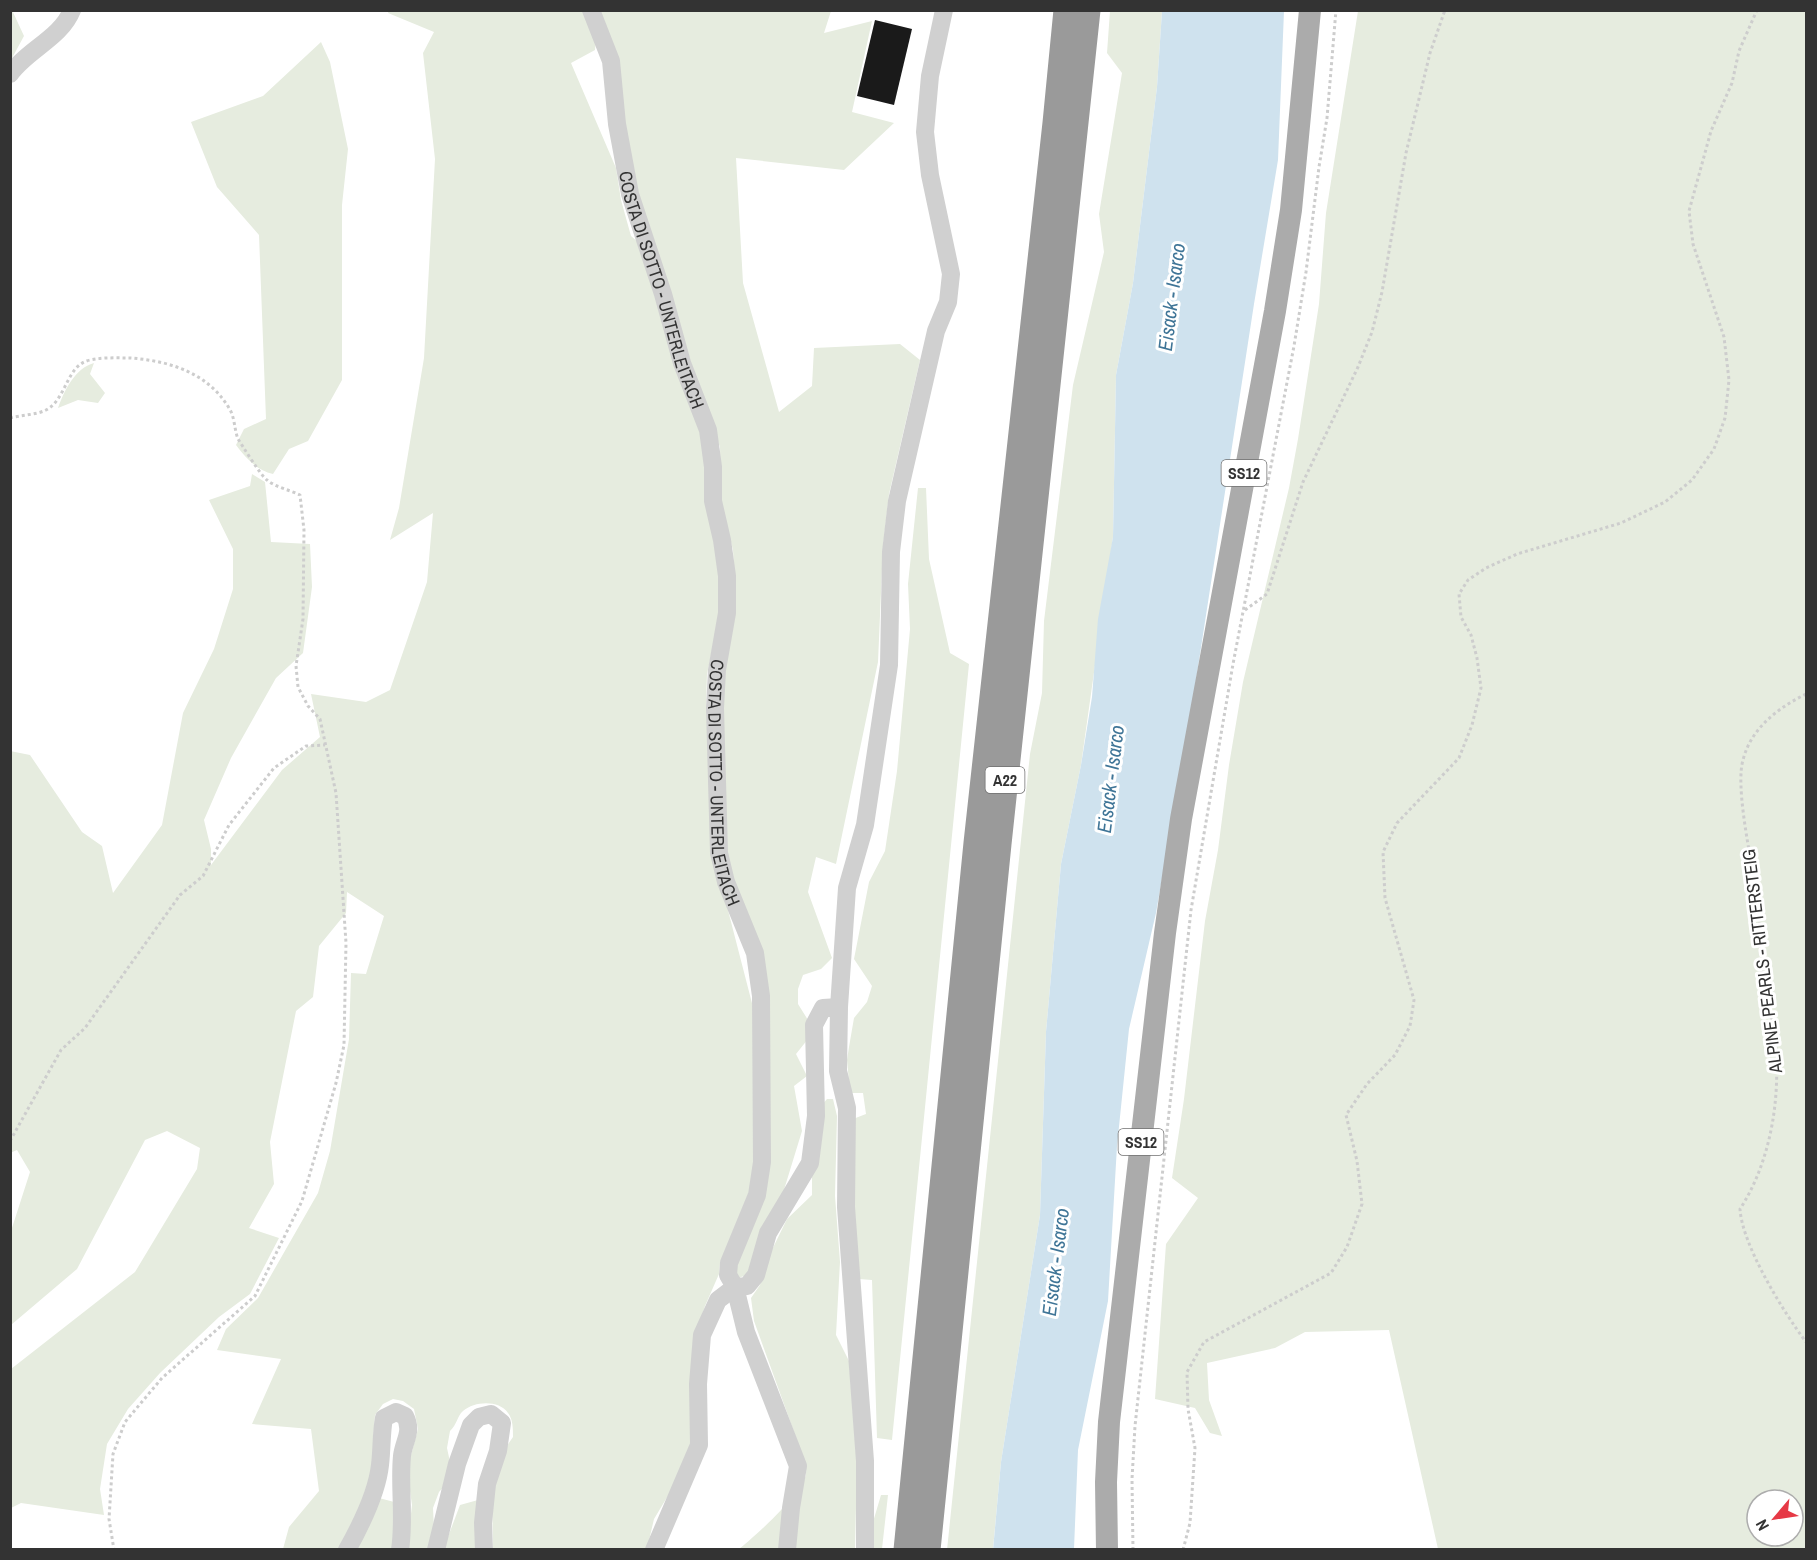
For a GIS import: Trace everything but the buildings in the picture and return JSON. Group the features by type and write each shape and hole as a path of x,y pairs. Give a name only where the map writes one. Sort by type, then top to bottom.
{"highway":[{"name":"A22","path":"907,1550 977,843 1067,10"},
{"name":"A22","path":"927,1550 1000,821 1087,10"}],"main road":[{"name":"SS12","path":"1107,1550 1106,1482 1109,1422 1164,933 1200,708 1273,323 1292,210 1310,10"}],"street":[{"path":"10,74 18,63 60,30 72,10"},
{"name":"COSTA DI SOTTO - UNTERLEITACH","path":"591,10 611,61 617,124 630,194 663,294 682,363 708,430 713,467 713,501 728,576 727,613 717,670 714,708 719,853 726,882 755,953 760,996 762,1162 757,1195 729,1263 728,1275 735,1287 746,1332 798,1466 787,1550"},
{"path":"865,1550 865,1461 846,1207 847,1108 838,1071 839,1007 847,888 865,825 889,665 891,552 897,501 933,342 948,302 951,274 930,176 925,132 930,76 944,10"},
{"path":"654,1550 699,1445 698,1384 702,1335 718,1300 735,1287 747,1286 756,1275 768,1233 810,1163 816,1116 814,1025 823,1008 839,1007"},
{"path":"348,1550 364,1518 380,1467 384,1418 396,1412 405,1416 410,1426 402,1456 404,1528 400,1550"},
{"path":"436,1550 457,1464 471,1425 479,1417 491,1414 502,1423 498,1451 487,1484 483,1523 484,1550"}],"path":[{"path":"1133,1550 1132,1479 1135,1426 1177,1030 1191,910 1233,664 1244,611 1267,594 1303,482 1358,367 1372,332 1382,292 1406,153 1430,53 1445,10"},
{"path":"1183,1550 1190,1523 1195,1448 1188,1408 1187,1372 1204,1342 1331,1273 1347,1246 1362,1204 1357,1161 1347,1115 1367,1084 1395,1055 1410,1026 1414,1000 1385,898 1383,852 1397,823 1459,758 1472,725 1481,688 1471,635 1461,617 1460,594 1468,580 1496,563 1517,554 1621,523 1665,502 1692,480 1714,448 1725,418 1729,380 1724,337 1693,244 1689,211 1711,131 1732,83 1739,51 1757,10"},
{"path":"10,418 47,409 60,394 73,371 83,361 94,359 113,357 153,360 174,365 194,374 213,388 230,409 238,438 266,480 300,495 304,530 303,619 296,666 298,687 308,706 320,719 336,793 346,943 344,1044 336,1083 302,1201 255,1296 162,1378 125,1422 113,1454 109,1519 114,1550"},
{"name":"ALPINE PEARLS - RITTERSTEIG","path":"1806,694 1789,702 1760,728 1748,743 1742,763 1741,780 1746,833 1759,909 1763,982 1773,1029 1777,1073 1776,1097 1769,1138 1752,1190 1740,1209 1744,1232 1768,1282 1790,1321 1806,1342"},
{"path":"10,1141 61,1050 86,1028 180,895 203,876 229,825 267,776 274,768 306,746 325,745"}],"shaded area":[{"path":"12,10 24,36 11,60 10,11"},
{"path":"389,10 584,11 596,39 595,50 571,63 616,168 621,200 631,236 639,243 702,430 718,545 721,607 707,674 706,705 722,887 754,1011 756,1156 749,1192 720,1263 719,1274 695,1336 690,1446 672,1489 654,1519 647,1549 493,1549 492,1504 495,1477 498,1464 513,1437 513,1431 508,1413 499,1406 487,1403 474,1405 463,1411 450,1431 447,1448 450,1462 447,1483 439,1492 433,1508 434,1528 431,1549 407,1549 412,1505 407,1470 418,1429 414,1409 403,1401 393,1399 383,1404 375,1415 373,1440 375,1467 343,1549 283,1549 289,1527 319,1491 311,1429 252,1424 281,1359 217,1350 226,1329 258,1298 318,1193 330,1151 349,1039 351,973 366,974 384,916 347,892 346,913 319,946 313,997 296,1011 270,1142 274,1184 249,1228 279,1238 250,1294 219,1317 160,1373 128,1409 107,1444 100,1489 104,1515 21,1503 11,1508 11,1369 135,1272 197,1169 200,1148 167,1131 145,1140 77,1269 11,1325 11,1231 30,1172 17,1150 10,1153 10,751 30,755 82,832 102,846 113,893 162,825 183,713 214,649 233,589 233,549 209,500 250,486 252,474 265,482 271,542 310,544 312,587 303,653 276,678 231,758 204,820 211,849 211,865 282,770 320,737 311,694 366,702 390,690 427,582 433,513 390,540 399,508 424,358 435,159 423,53 434,32 388,13"},
{"path":"597,11 831,11 824,33 872,21 852,112 894,123 844,170 736,158 743,283 779,412 812,386 814,348 900,344 920,360 889,494 883,546 878,662 836,864 816,857 808,892 832,958 821,969 803,975 798,989 798,1004 808,1020 808,1039 796,1054 807,1076 794,1086 802,1131 783,1193 750,1274 738,1278 733,1270 762,1197 768,1005 730,869 725,838 721,715 735,583 733,550 721,502 720,447 683,340 636,186"},
{"path":"1110,11 1162,11 1157,87 1133,283 1116,375 1113,537 1081,765 1061,864 1046,1032 1040,1215 1001,1462 993,1549 947,1550 1030,754 1042,693 1044,621 1073,385 1104,252 1099,214 1122,73 1107,53"},
{"path":"1358,11 1806,11 1806,1549 1438,1549 1389,1330 1305,1332 1275,1348 1207,1363 1209,1400 1222,1436 1210,1433 1195,1408 1155,1399 1166,1244 1198,1198 1172,1178 1184,1099 1205,921 1243,682 1289,488 1319,304 1326,213"},
{"path":"321,42 330,62 348,149 342,205 342,380 308,441 289,449 273,474 256,466 236,445 244,429 266,419 259,235 217,187 191,122 263,96"},
{"path":"94,363 90,374 105,393 98,403 78,400 58,408 76,375"},
{"path":"918,488 926,488 929,559 950,653 969,664 892,1440 877,1438 872,1280 859,1279 854,1231 853,1119 866,1114 863,1093 850,1093 847,1060 854,1018 867,1002 872,986 854,959 869,882 885,851 897,771 910,629 908,584"},
{"path":"827,1099 833,1099 837,1116 835,1196 840,1262 836,1335 849,1361 857,1466 855,1549 738,1550 788,1502 804,1481 806,1473 804,1459 754,1321 751,1298 760,1285 767,1260 787,1219 812,1195 812,1170 821,1106"},
{"path":"881,1495 888,1495 882,1549 873,1550 873,1522"},
{"path":"379,1498 398,1503 394,1549 356,1550"},
{"path":"478,1500 478,1549 443,1550 460,1505"}],"water":[{"name":"Eisack - Isarco","path":"1162,11 1284,11 1278,160 1194,693 1156,913 1129,1029 1117,1146 1108,1301 1078,1450 1074,1549 993,1550 1001,1462 1040,1215 1046,1032 1061,864 1092,697 1098,619 1113,537 1116,375 1133,283 1157,87"}]}
